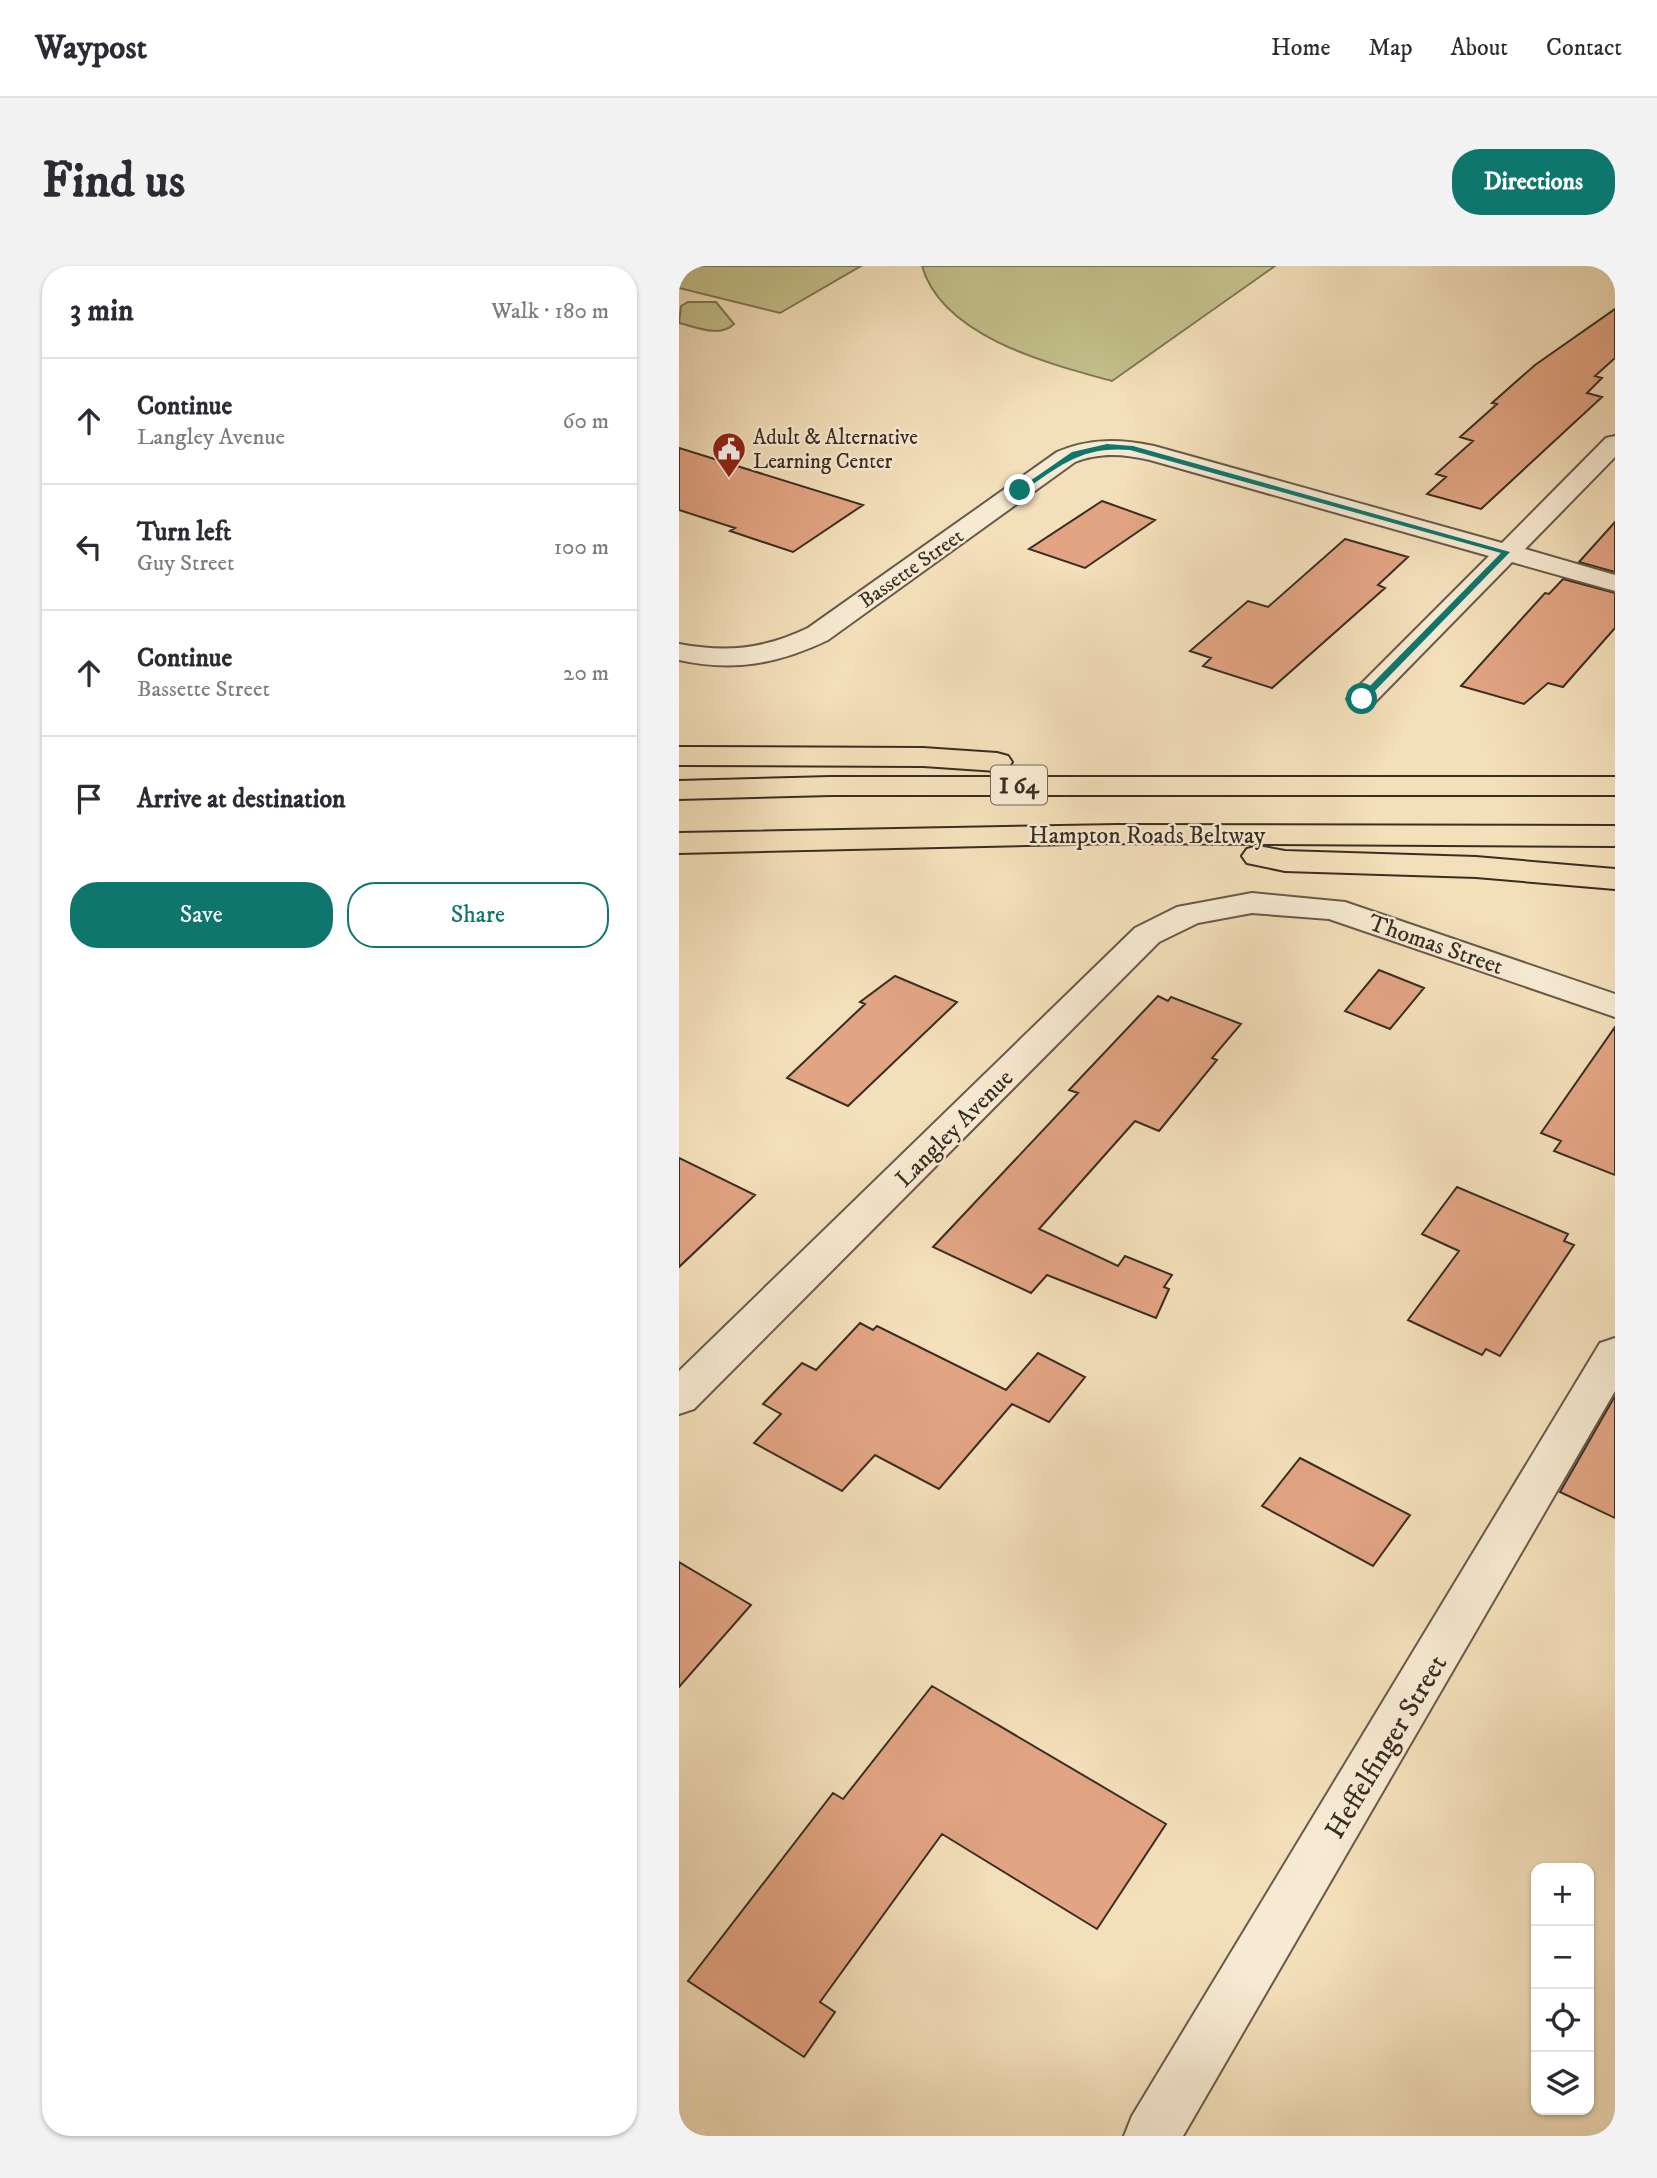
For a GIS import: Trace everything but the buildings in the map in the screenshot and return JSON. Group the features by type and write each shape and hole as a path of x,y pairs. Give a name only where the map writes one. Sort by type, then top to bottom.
{"highway":[{"path":"679,756 923,757 1359,785"},
{"name":"Hampton Roads Beltway","path":"679,790 831,786 1615,786"},
{"path":"1118,834 1285,861 1476,867 1615,879"},
{"name":"Hampton Roads Beltway","path":"679,844 1118,834 1615,836"}],"street":[{"path":"1362,699 1615,443"},
{"name":"Bassette Street","path":"679,652 709,659 746,660 785,651 818,634 1066,457 1095,447 1131,448 1615,583"},
{"name":"Thomas Street","path":"1252,904 1333,909 1615,1006"},
{"name":"Langley Avenue","path":"679,1397 1147,935 1189,914 1252,904"},
{"name":"Heffelfinger Street","path":"1152,2136 1615,1354"}],"shaded area":[{"path":"679,266 861,266 780,313 679,288"},
{"path":"922,266 1275,266 1112,381 1030,356 975,329 951,312 933,291"},
{"path":"688,302 716,302 734,324 715,331 679,323 681,306"}],"place":[{"name":"Adult & Alternative Learning Center","path":"729,479"}],"route":[{"path":"1020,490 1074,453 1107,446 1131,448 1506,552 1362,699"}]}
